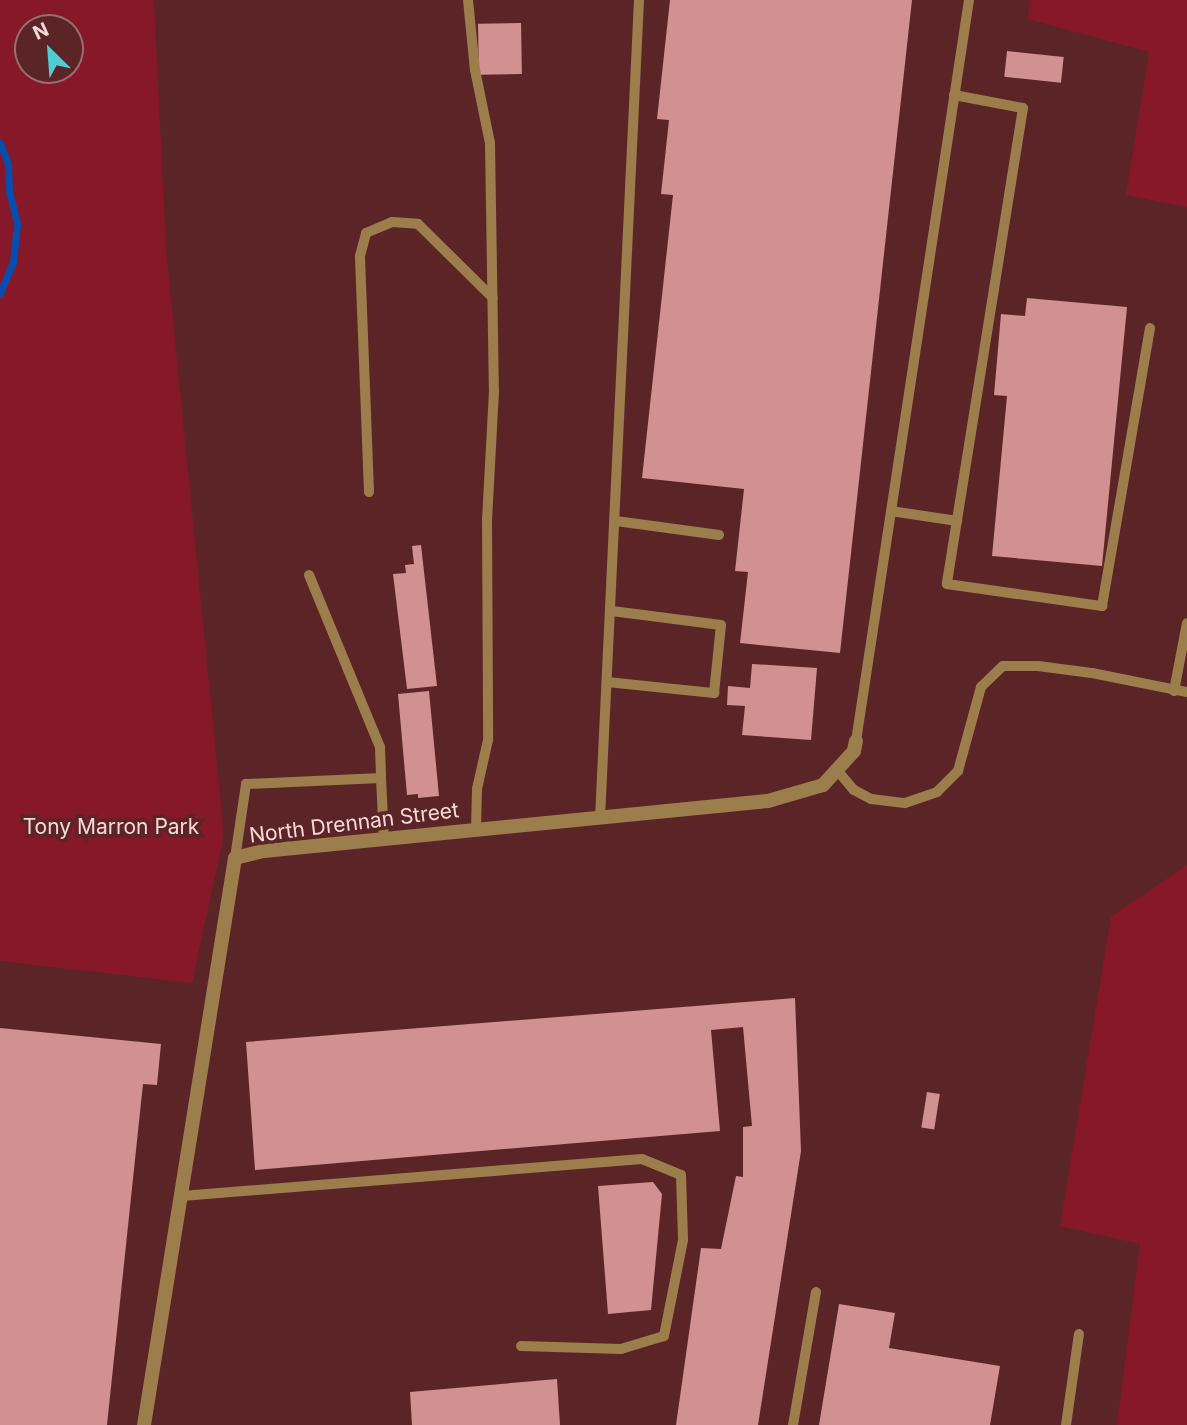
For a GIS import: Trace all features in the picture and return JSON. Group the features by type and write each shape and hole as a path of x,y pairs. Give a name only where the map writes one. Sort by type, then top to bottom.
{"street":[{"name":"North Drennan Street","path":"144,1425 183,1196 235,858 264,851 768,801 823,785 855,751 856,741"}],"lane":[{"path":"468,0 475,70 490,143 494,391 487,519 488,740 477,789 476,830"},
{"path":"600,818 612,611 639,0"},
{"path":"856,741 969,0"},
{"path":"954,95 1023,108 947,584 1102,606 1150,328"},
{"path":"369,492 359,256 366,233 392,222 418,224 493,298"},
{"path":"891,511 957,521"},
{"path":"616,521 719,535"},
{"path":"309,575 380,747 384,839"},
{"path":"607,682 714,693 721,625 612,611"},
{"path":"1174,691 1187,623"},
{"path":"837,770 854,790 871,799 905,803 937,792 958,771 981,687 1003,666 1038,666 1092,673 1187,692"},
{"path":"235,858 246,784 381,778"},
{"path":"183,1196 642,1159 681,1175 683,1240 664,1336 621,1349 521,1346"},
{"path":"793,1425 816,1292"},
{"path":"1066,1425 1079,1334"}],"green space":[{"name":"Tony Marron Park","path":"0,0 154,0 166,249 224,835 192,983 0,961"},
{"path":"1030,0 1187,0 1187,207 1126,195 1149,52 1028,19"},
{"path":"1187,865 1187,1425 1117,1425 1140,1244 1060,1226 1111,917"}],"building":[{"path":"670,0 912,0 840,653 740,643 748,572 735,571 744,489 642,478 673,195 661,194 669,120 657,119"},
{"path":"521,23 522,74 479,75 478,24"},
{"path":"1007,51 1064,57 1061,83 1004,77"},
{"path":"1027,298 1127,307 1102,566 992,556 1007,396 994,395 1001,314 1025,316"},
{"path":"421,545 437,686 407,689 393,574 406,573 405,565 414,564 412,546"},
{"path":"752,664 817,668 811,740 742,735 745,706 727,705 728,686 750,688"},
{"path":"429,691 439,796 418,798 418,794 407,795 398,694"},
{"path":"795,998 801,1151 758,1425 676,1425 701,1248 721,1249 736,1176 743,1177 743,1127 752,1126 743,1027 711,1030 720,1131 255,1170 246,1042"},
{"path":"0,1028 161,1044 157,1085 143,1084 107,1425 0,1425"},
{"path":"927,1092 940,1094 934,1130 921,1128"},
{"path":"653,1182 662,1194 651,1310 608,1314 598,1186"},
{"path":"839,1304 895,1313 889,1348 1000,1366 990,1425 819,1425"},
{"path":"557,1379 560,1425 412,1425 410,1392"}],"waterway":[{"path":"0,143 8,164 9,191 17,224 13,262 0,293"}]}
